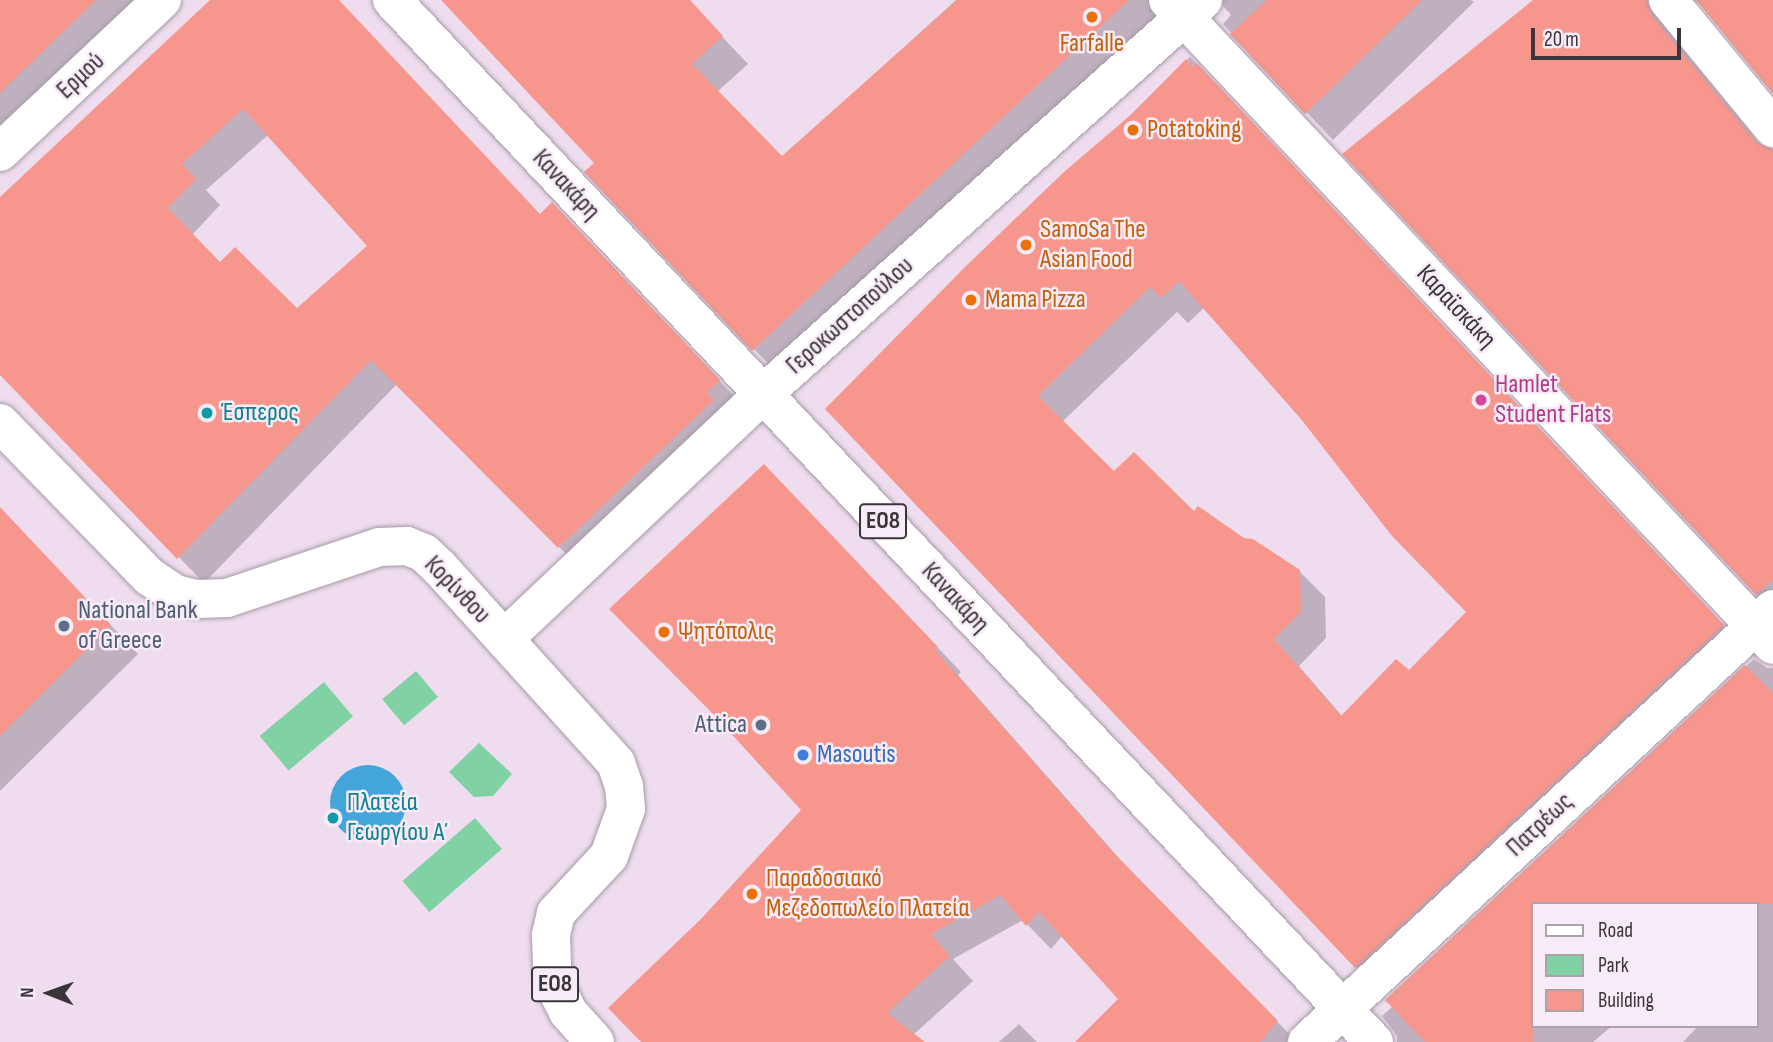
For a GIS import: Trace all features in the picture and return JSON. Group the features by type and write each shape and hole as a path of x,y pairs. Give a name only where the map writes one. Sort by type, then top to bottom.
{"main road":[{"name":"Ερμού","path":"0,152 162,0"},
{"name":"Κανακάρη","path":"392,0 1374,1042"},
{"path":"1668,0 1773,128"},
{"name":"Γεροκωστοπούλου","path":"504,639 762,395 1185,6"},
{"name":"Καραϊσκάκη","path":"1185,6 1767,626"},
{"name":"Κορίνθου","path":"0,423 150,577 175,594 197,599 228,598 379,547 407,546 424,553 439,567 616,763 624,786 626,809 609,856 556,913 551,935 552,967 558,992 568,1012 595,1042"},
{"name":"Πατρέως","path":"1307,1042 1767,626"}],"shaded area":[{"path":"0,0 1668,0 1773,128 1773,1042 0,1042"}],"green space":[{"path":"416,671 438,697 404,725 382,699"},
{"path":"324,682 353,716 289,770 260,736"},
{"path":"479,743 512,774 493,796 474,797 449,772"},
{"path":"475,818 502,849 429,912 403,881"}],"water":[{"path":"376,765 389,771 400,782 406,795 404,818 389,835 376,841 360,841 347,835 332,818 330,795 336,782 353,767"}],"building":[{"path":"0,0 96,0 0,93"},
{"path":"210,0 339,0 540,214 552,202 720,380 707,393 714,400 558,548 371,360 177,559 0,375 0,197","holes":["243,109 367,246 297,308 235,247 220,262 168,208 196,179 182,164"]},
{"path":"441,0 690,0 723,36 692,64 782,156 957,0 1129,0 752,351 584,172 594,163"},
{"path":"1267,0 1422,0 1305,114 1230,34"},
{"path":"1533,0 1647,0 1651,14 1756,142 1773,149 1773,580 1756,595 1342,154"},
{"path":"1696,0 1773,0 1773,94"},
{"path":"1186,59 1193,67 1197,63 1724,625 1355,968 825,409 966,266 1064,172 1134,112","holes":["1179,281 1301,419 1392,536 1466,612 1409,670 1396,659 1341,716 1274,639 1301,612 1300,570 1253,539 1244,538 1198,506 1194,511 1134,452 1114,471 1038,396 1150,287 1161,298"]},
{"path":"764,464 938,647 935,650 1109,848 1278,1021 1260,1042 1075,1042 1118,999 1039,912 1026,926 1000,895 931,934 950,956 887,1013 925,1042 641,1042 608,1008 701,919 801,810 714,715 609,609"},
{"path":"0,507 111,625 0,736"},
{"path":"1745,665 1773,693 1773,904 1532,902 1533,1042 1425,1042 1385,1000"}],"place":[{"name":"Farfalle","path":"1092,17"},
{"name":"Potatoking","path":"1133,130"},
{"name":"SamoSa The Asian Food","path":"1026,245"},
{"name":"Mama Pizza","path":"971,300"},
{"name":"Hamlet Student Flats","path":"1481,400"},
{"name":"Έσπερος","path":"207,413"},
{"name":"National Bank of Greece","path":"64,626"},
{"name":"Ψητόπολις","path":"664,632"},
{"name":"Attica","path":"761,725"},
{"name":"Masoutis","path":"803,755"},
{"name":"Πλατεία Γεωργίου Α΄","path":"333,818"},
{"name":"Παραδοσιακό Μεζεδοπωλείο Πλατεία","path":"752,894"}]}
